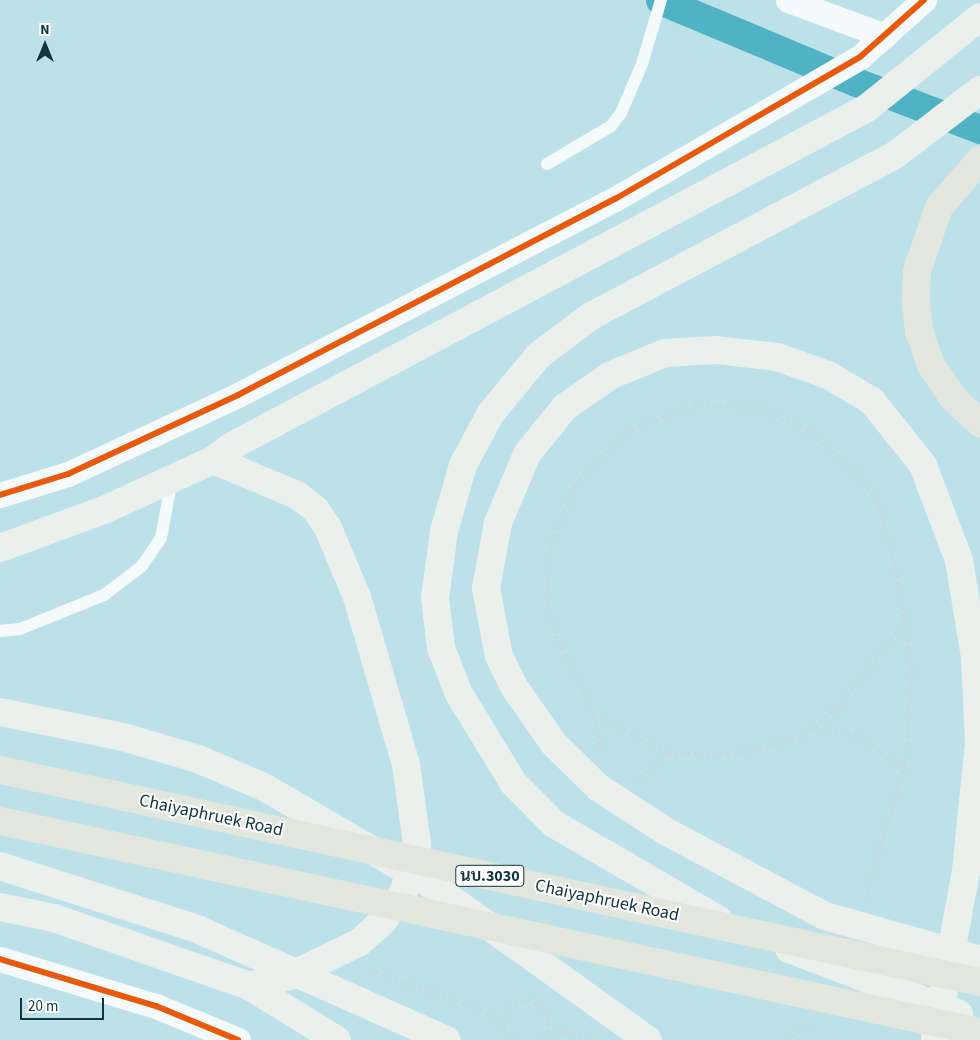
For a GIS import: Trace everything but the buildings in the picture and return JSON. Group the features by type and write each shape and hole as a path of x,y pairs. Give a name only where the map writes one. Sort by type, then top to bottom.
{"main road":[{"path":"0,548 104,510 213,460 230,447 868,108 980,17"},
{"path":"980,90 896,154 774,222 591,316 539,355 491,413 463,465 444,531 435,598 441,648 459,694 514,784 554,824 701,913 940,1009 980,1018"},
{"path":"980,160 939,207 917,270 916,303 919,331 931,365 953,398 980,423"},
{"path":"936,1040 966,871 980,742 975,656 959,560 924,465 872,401 828,376 777,356 716,350 665,353 611,375 565,407 527,454 498,523 491,551 486,588 499,656 514,687 554,744 599,788 667,832 825,916 980,960"},
{"path":"213,460 297,495 316,510 328,528 357,597 406,765 417,843 404,891 382,922 341,953 290,976 249,986"},
{"path":"0,712 122,737 198,759 264,787 430,884 648,1040"},
{"name":"Chaiyaphruek Road","path":"0,770 980,982"},
{"path":"0,821 980,1032"},
{"path":"0,866 197,929 446,1040"},
{"path":"0,907 54,918 249,986 337,1040"}],"street":[{"path":"788,0 885,36"},
{"path":"0,495 68,474 238,395 615,199 860,58 924,0"},
{"path":"0,959 156,1006 238,1040"}],"lane":[{"path":"547,164 611,126 620,113 642,64 654,15 661,0"},
{"path":"0,631 20,629 104,595 142,566 161,538 172,478"}],"path":[{"path":"601,754 594,714 555,633 548,604 550,548 575,486 596,460 632,430 693,405 758,407 808,430 856,471 878,503 904,620 912,670 912,713 904,771 862,904"},
{"path":"594,714 668,753 735,754 800,738 839,706 904,620"},
{"path":"816,726 861,737 904,771"},
{"path":"632,786 668,753"},
{"path":"341,953 380,974 504,1019"},
{"path":"540,1004 544,996"},
{"path":"513,1040 506,1033 504,1019 510,1007 521,1000 540,1004"},
{"path":"540,1004 549,1023 540,1040"},
{"path":"786,1040 813,1021"}],"waterway":[{"path":"660,0 856,82 980,129"}],"cycle path":[{"path":"0,495 68,474 238,395 615,199 860,57 924,0"},
{"path":"0,959 156,1006 238,1040"}]}
